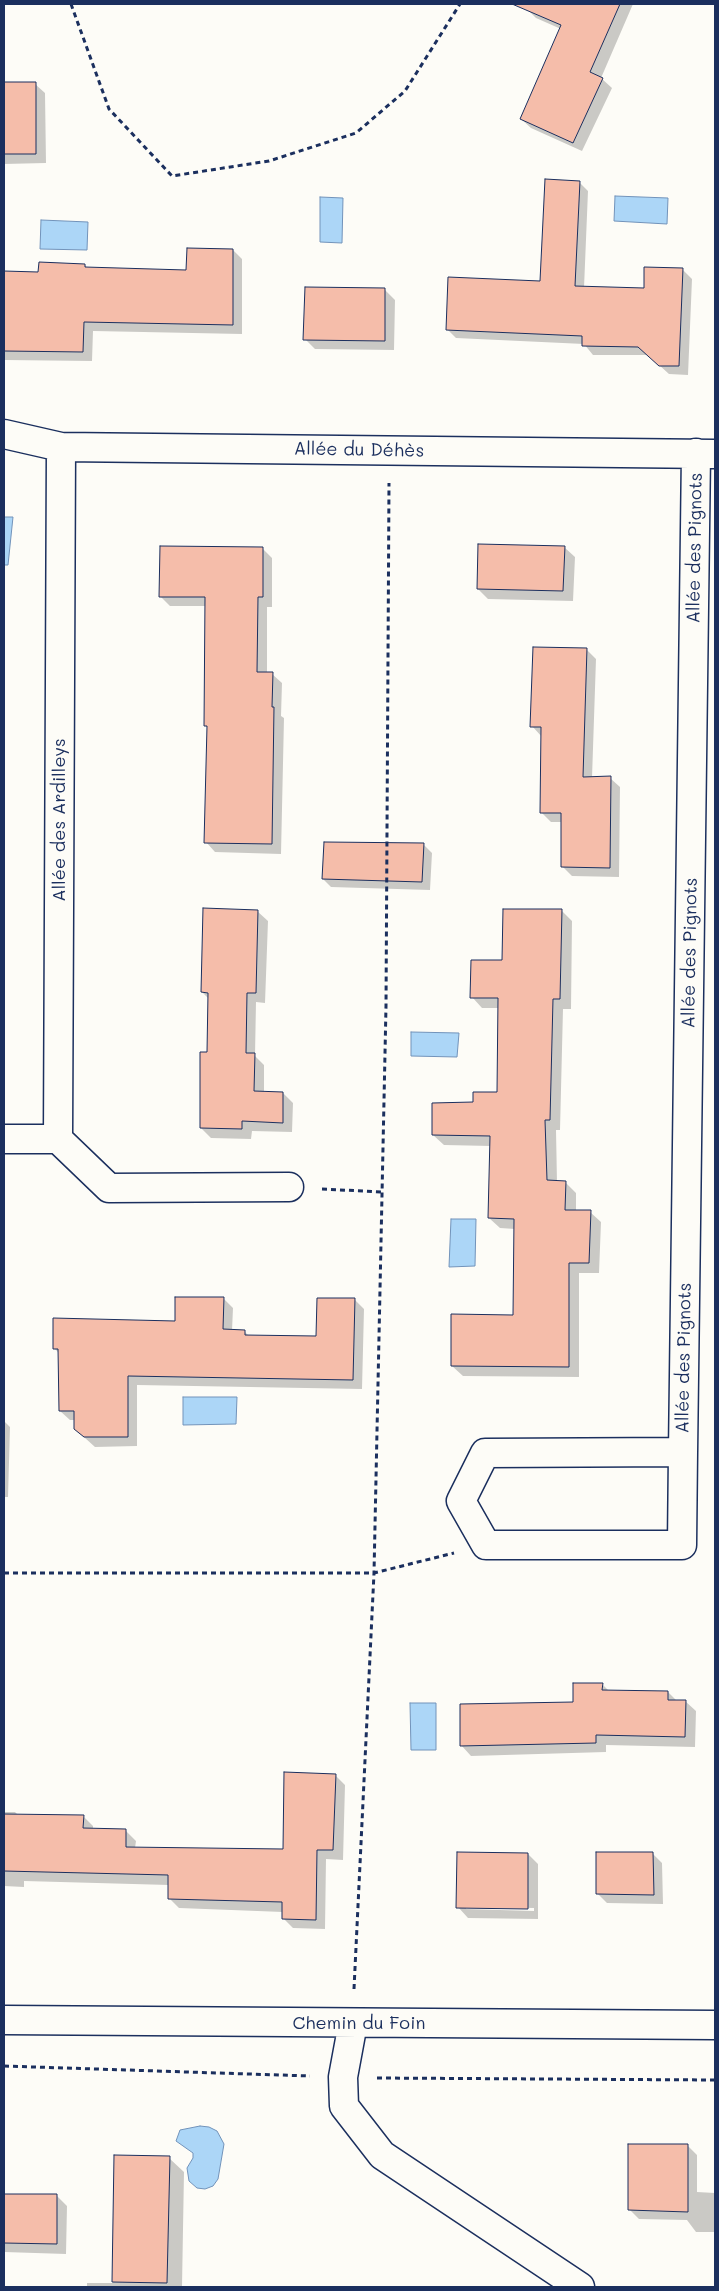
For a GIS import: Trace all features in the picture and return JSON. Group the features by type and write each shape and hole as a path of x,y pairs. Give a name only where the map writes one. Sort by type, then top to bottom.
{"street":[{"name":"Allée du Déhès","path":"4,434 61,447 706,453"},
{"name":"Allée des Ardilleys","path":"58,1139 61,447"},
{"name":"Allée des Pignots","path":"683,1452 485,1453 461,1500 486,1545 682,1545 706,453"},
{"path":"4,1139 58,1139 109,1188 289,1186"},
{"name":"Chemin du Foin","path":"4,2020 715,2025"},
{"path":"353,2023 343,2077 344,2106 382,2156 580,2287"}],"path":[{"path":"71,4 109,109 172,176 269,160 356,134 405,91 460,4"},
{"path":"353,2023 374,1573 386,996 389,450"},
{"path":"289,1186 382,1192"},
{"path":"4,1573 374,1573 486,1545"}],"water":[{"path":"615,196 668,198 667,224 614,221"},
{"path":"320,197 343,198 342,243 320,242"},
{"path":"41,220 88,222 87,250 40,249"},
{"path":"4,517 13,517 8,565 4,565"},
{"path":"411,1032 459,1033 457,1057 411,1056"},
{"path":"451,1219 476,1219 475,1266 449,1267"},
{"path":"183,1397 237,1397 236,1424 183,1425"},
{"path":"410,1703 436,1703 436,1750 411,1750"},
{"path":"200,2126 209,2127 217,2131 224,2144 218,2179 213,2186 205,2189 197,2188 189,2181 187,2168 193,2158 193,2153 176,2141 180,2130"}],"building":[{"path":"512,4 620,4 590,72 603,78 573,143 520,119 561,25"},
{"path":"4,82 36,82 36,154 4,154"},
{"path":"545,179 580,181 575,286 644,288 644,267 683,268 679,366 659,366 638,347 582,346 582,336 446,330 448,277 540,281"},
{"path":"187,248 233,249 233,325 84,322 83,352 4,351 4,271 38,272 39,262 85,264 85,267 186,270"},
{"path":"305,287 385,288 385,341 303,340"},
{"path":"478,544 565,546 563,591 477,589"},
{"path":"160,546 263,547 263,597 258,597 257,672 273,672 272,844 204,843 207,726 204,726 205,597 159,597"},
{"path":"533,647 587,648 583,777 611,776 610,868 561,867 561,813 540,813 541,727 530,727"},
{"path":"324,842 424,843 422,882 322,879"},
{"path":"203,908 258,910 256,993 247,993 246,1053 255,1053 254,1091 283,1092 283,1123 242,1121 242,1129 200,1128 200,1052 207,1052 208,993 201,992"},
{"path":"503,909 562,909 560,999 553,999 550,1120 545,1120 547,1180 566,1181 565,1210 591,1210 589,1263 569,1263 569,1367 451,1366 451,1314 513,1315 514,1219 488,1218 490,1136 432,1135 432,1103 473,1102 473,1092 497,1092 498,998 470,998 471,960 502,960"},
{"path":"175,1297 224,1297 223,1329 245,1330 245,1335 316,1336 317,1298 355,1298 353,1380 128,1376 128,1437 84,1437 74,1429 74,1411 59,1411 58,1349 53,1349 53,1318 175,1321"},
{"path":"573,1683 603,1683 602,1690 668,1691 668,1700 686,1700 685,1737 596,1735 596,1743 460,1746 460,1704 573,1702"},
{"path":"284,1772 336,1774 333,1850 317,1850 316,1920 282,1919 282,1902 168,1899 168,1875 4,1871 4,1814 84,1815 83,1828 126,1829 126,1847 283,1849"},
{"path":"457,1852 528,1853 528,1909 456,1908"},
{"path":"596,1852 653,1852 654,1895 596,1894"},
{"path":"628,2144 688,2144 688,2212 628,2210"},
{"path":"114,2155 170,2156 167,2283 112,2282"},
{"path":"4,2194 57,2194 57,2244 4,2243"}]}
